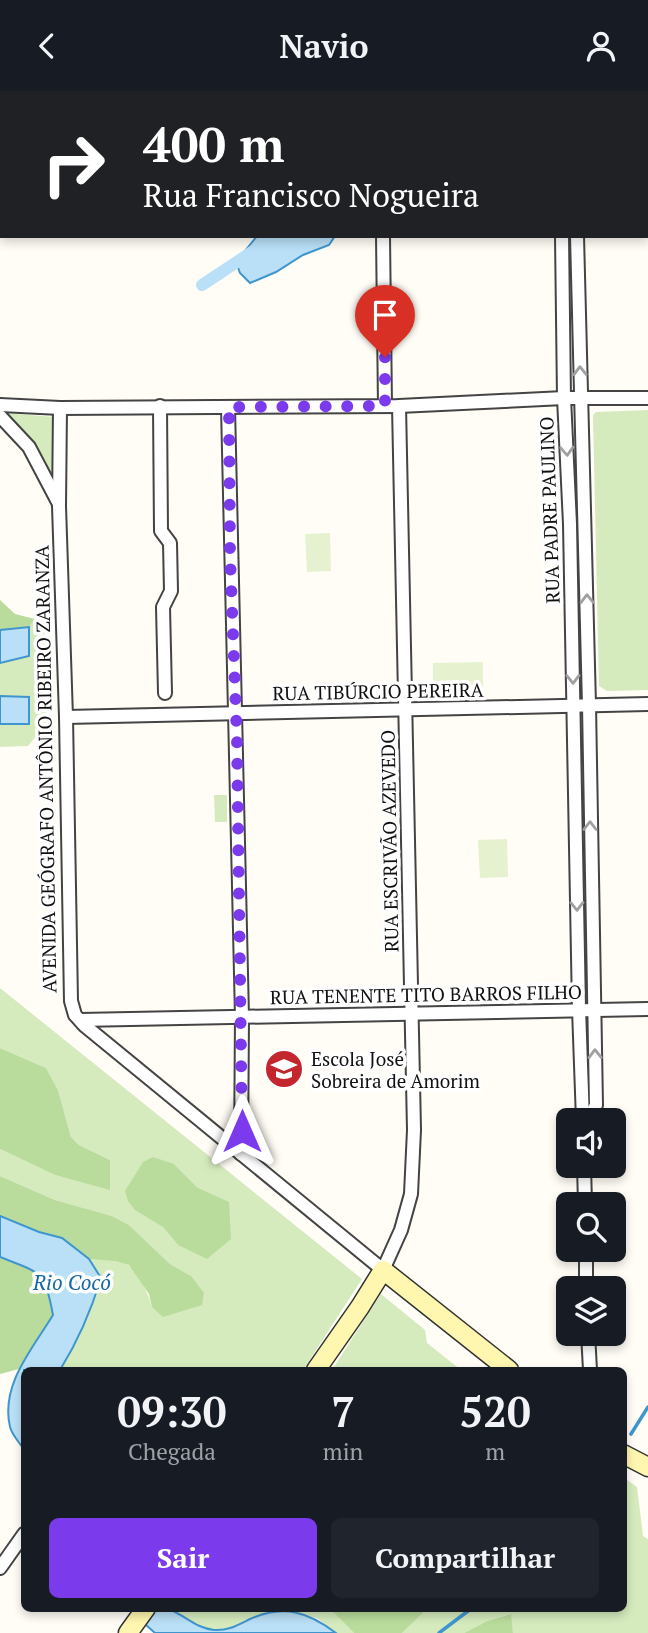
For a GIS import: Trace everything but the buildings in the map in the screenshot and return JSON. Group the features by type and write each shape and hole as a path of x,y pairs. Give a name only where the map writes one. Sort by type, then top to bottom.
{"street":[{"path":"383,238 385,406"},
{"name":"RUA PADRE PAULINO","path":"562,238 579,1009 584,1108"},
{"name":"RUA PADRE PAULINO","path":"577,238 589,705 596,1105 594,1108"},
{"path":"0,405 60,408 399,406 564,398 648,398"},
{"path":"158,406 162,531 170,543 171,591 163,607 165,693"},
{"name":"RUA ESCRIVÃO AZEVEDO","path":"383,1270 401,1230 411,1194 415,1109 399,406"},
{"path":"229,407 230,555 237,713 242,1017 241,1154"},
{"name":"AVENIDA GEÓGRAFO ANTÔNIO RIBEIRO ZARANZA","path":"60,408 59,506 71,1002 80,1020"},
{"name":"AVENIDA GEÓGRAFO ANTÔNIO RIBEIRO ZARANZA","path":"0,416 29,447 59,506"},
{"path":"570,524 585,523"},
{"path":"571,574 586,573"},
{"name":"RUA TIBÚRCIO PEREIRA","path":"66,717 406,711 574,704 648,705"},
{"path":"575,783 590,783"},
{"name":"RUA TENENTE TITO BARROS FILHO","path":"80,1020 579,1009 648,1010"},
{"path":"80,1020 383,1270 505,1367"},
{"path":"318,1367 383,1270"},
{"path":"589,1346 590,1367"},
{"path":"627,1456 648,1468"},
{"path":"0,1568 21,1538"},
{"path":"128,1633 143,1612"}],"green space":[{"path":"648,410 648,690 607,691 599,686 593,415 596,412"},
{"path":"4,413 54,417 56,483 34,445 21,428"},
{"path":"330,533 331,571 307,572 305,534"},
{"path":"0,600 15,614 35,619 29,627 0,630"},
{"path":"35,619 45,634 46,724 28,746 0,747 0,724 29,723 29,697 0,696 0,663 29,656 29,627"},
{"path":"483,662 483,693 433,693 433,663"},
{"path":"214,795 227,795 227,822 215,822"},
{"path":"507,839 508,877 480,878 478,840"},
{"path":"0,988 362,1279 305,1367 62,1367 83,1326 101,1279 89,1259 114,1260 131,1267 146,1290 152,1307 191,1276 170,1264 129,1225 112,1216 55,1200 0,1176 0,1149 55,1175 110,1189 110,1160 79,1145 71,1137 58,1090 46,1068 0,1048","holes":["174,1164 198,1188 178,1245 163,1227"]},
{"path":"0,1048 46,1068 58,1090 71,1137 79,1145 110,1160 110,1190 55,1175 0,1149"},
{"path":"153,1157 174,1164 198,1188 229,1202 231,1239 207,1259 178,1245 163,1227 135,1210 128,1201 125,1191 143,1162"},
{"path":"0,1176 55,1200 112,1216 129,1225 170,1264 191,1276 204,1293 202,1305 163,1317 152,1307 149,1294 129,1265 89,1259 62,1238 0,1216"},
{"path":"0,1257 39,1275 47,1289 53,1316 19,1369 0,1374"},
{"path":"381,1294 425,1330 427,1343 457,1367 334,1367"},
{"path":"627,1480 637,1487 643,1536 648,1539 648,1633 513,1633 510,1614 487,1621 464,1633 402,1633 424,1612 627,1612"},
{"path":"175,1612 271,1612 228,1630 199,1628"},
{"path":"279,1612 331,1612 354,1633 336,1633 317,1618"},
{"path":"331,1612 424,1612 402,1633 354,1633"},
{"path":"511,1614 513,1633 464,1633 487,1621"}],"water":[{"path":"255,238 334,238 329,245 303,255 276,272 250,283 240,273 236,262"},
{"path":"29,627 29,656 0,663 0,630"},
{"path":"0,696 29,697 29,724 0,724"},
{"name":"Rio Cocó","path":"0,1216 62,1238 89,1259 101,1278 84,1326 62,1367 21,1367 21,1446 10,1427 10,1396 20,1368 53,1315 47,1289 39,1275 0,1257"},
{"path":"131,1612 175,1612 202,1627 219,1630 228,1629 262,1614 290,1612 316,1620 336,1633 155,1633"}],"waterway":[{"path":"202,285 273,238"},
{"path":"631,1434 648,1407"},
{"path":"439,1633 467,1612"}],"place":[{"name":"Escola José Sobreira de Amorim","path":"284,1069"}],"route":[{"path":"242,1131 237,713 230,555 229,407 385,406 385,357"}]}
